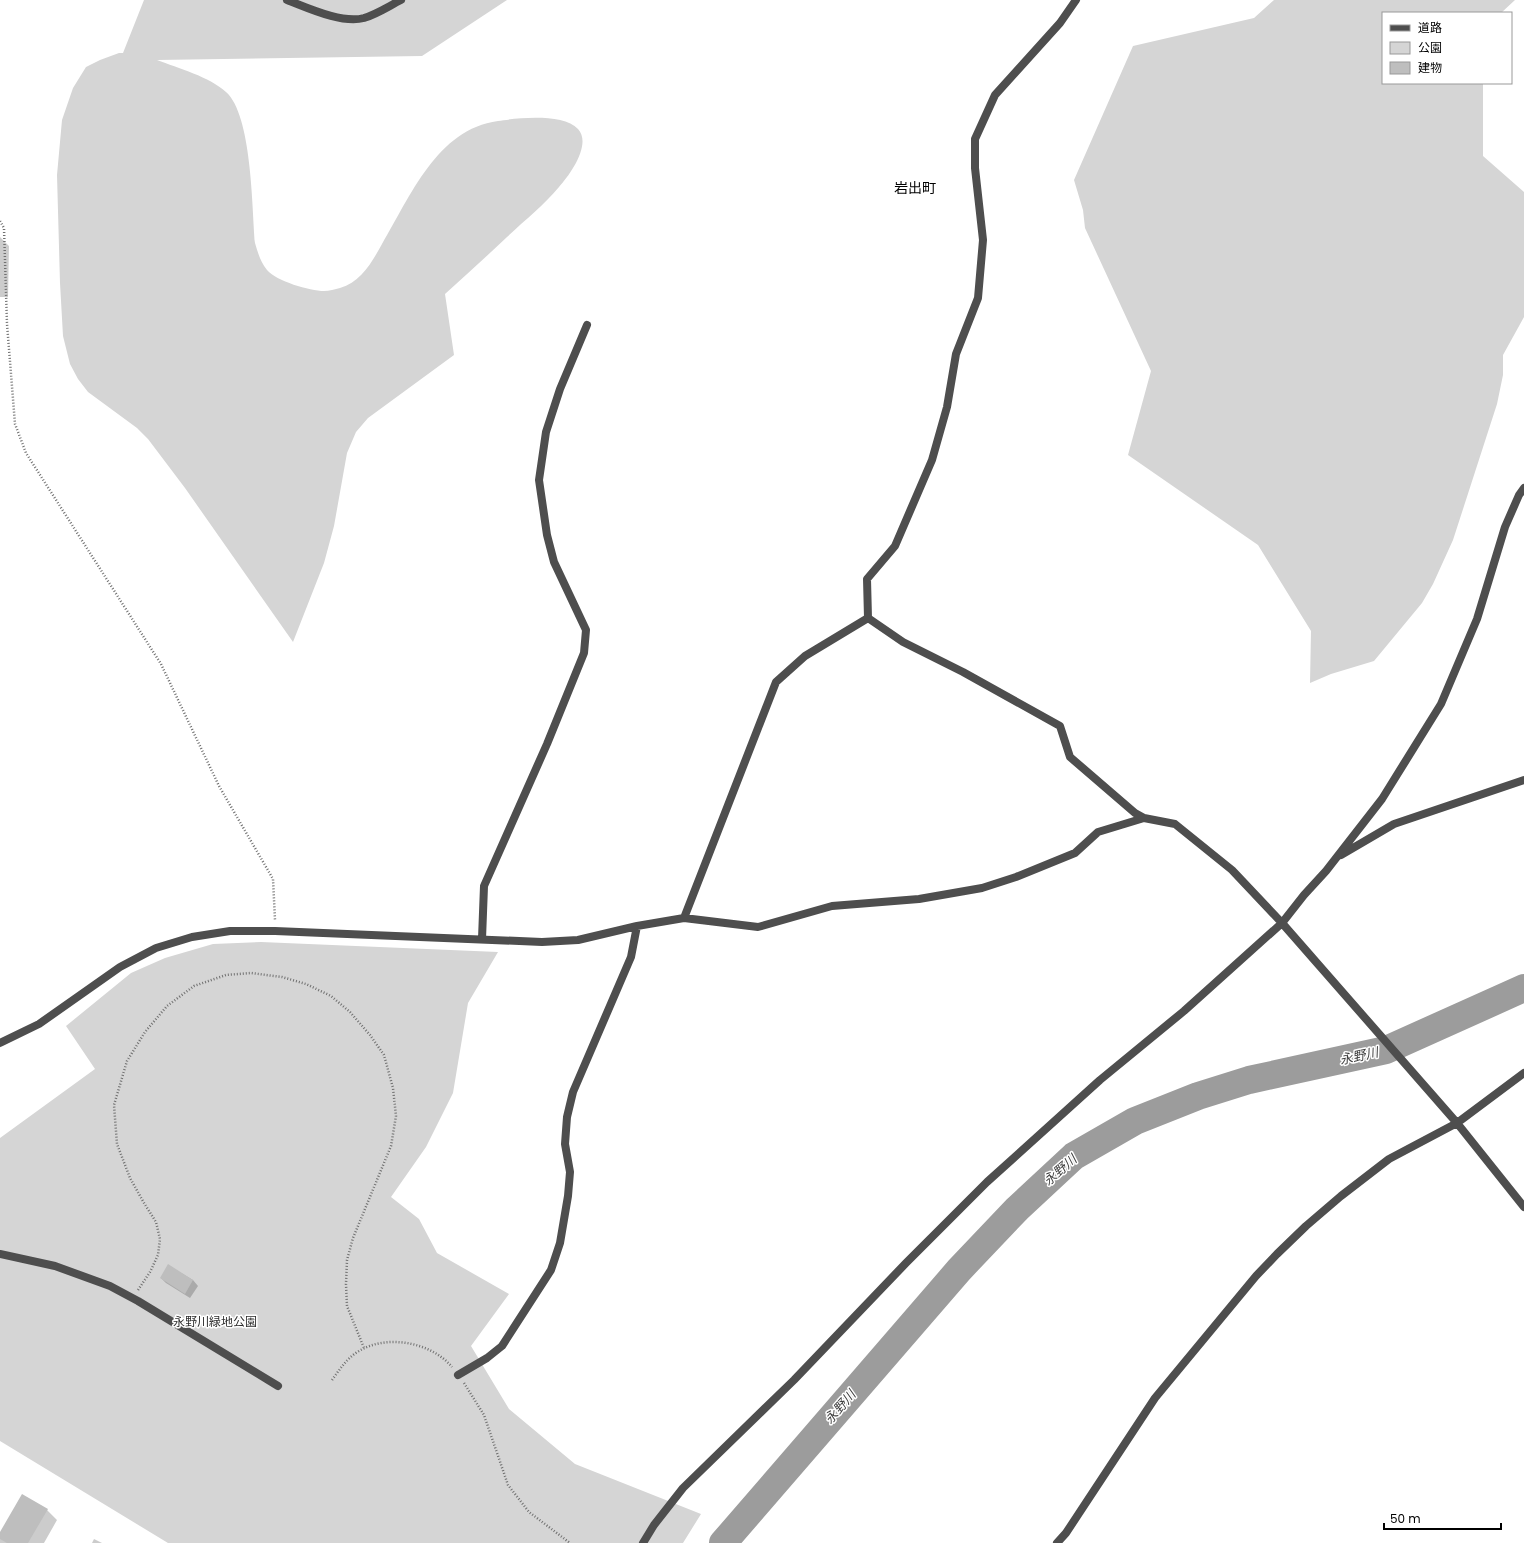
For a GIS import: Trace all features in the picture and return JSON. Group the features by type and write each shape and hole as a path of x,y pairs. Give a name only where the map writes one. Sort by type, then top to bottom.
{"street":[{"path":"287,0 307,8 347,20 364,18 401,0"},
{"path":"868,618 867,578 894,546 932,460 947,407 956,354 978,298 983,240 975,168 975,139 995,95 1060,23 1076,0"},
{"path":"482,939 484,886 547,744 584,653 586,630 554,562 547,535 539,480 546,432 560,389 587,325"},
{"path":"643,1543 654,1525 683,1488 794,1380 906,1263 987,1182 1100,1080 1184,1011 1282,922 1337,857 1382,799 1441,704 1477,619 1505,527 1519,495 1524,488"},
{"path":"868,618 903,642 962,672 1060,726 1070,757 1135,813 1144,818 1175,824 1232,870 1282,922 1457,1123 1524,1207"},
{"path":"684,918 776,682 805,656 868,618"},
{"path":"1337,857 1394,824 1524,780"},
{"path":"0,1043 39,1024 120,967 156,948 192,937 230,931 275,931 542,942 578,940 637,926 684,918 758,927 832,906 918,900 982,888 1016,877 1075,853 1098,832 1144,818"},
{"path":"458,1375 488,1358 502,1346 551,1270 560,1243 568,1196 570,1172 565,1144 567,1117 573,1092 631,957 637,926"},
{"path":"1057,1543 1066,1533 1156,1398 1256,1276 1277,1254 1306,1226 1341,1196 1389,1159 1457,1123 1524,1073"},
{"path":"0,1254 55,1266 110,1286 278,1386"},
{"path":"1062,1543 1066,1533"}],"path":[{"path":"0,221 4,228 7,324 15,424 26,453 162,664 219,786 273,879 275,931"},
{"path":"132,1298 150,1272 158,1255 160,1239 156,1222 130,1178 117,1144 114,1105 127,1061 145,1032 167,1006 194,986 226,975 251,973 282,977 306,984 331,996 350,1012 370,1035 384,1056 394,1088 396,1116 391,1146 353,1238 347,1260 346,1284 348,1306 364,1348"},
{"path":"332,1380 346,1360 364,1348 377,1342 403,1342 421,1346 433,1352 448,1363 458,1375 484,1415 508,1485 529,1512 570,1543"}],"green space":[{"path":"144,0 507,0 422,56 157,60 193,73 211,82 226,92 235,104 246,140 255,243 257,250 261,260 271,274 294,285 318,291 328,291 347,285 360,276 374,258 403,206 428,168 442,151 458,137 477,127 498,121 540,118 562,121 571,124 578,129 582,135 581,151 578,159 569,175 553,194 445,294 454,355 368,418 356,432 347,453 334,526 324,563 293,642 185,488 148,439 137,428 88,392 78,379 70,364 63,336 57,175 62,120 73,88 86,67 100,60 123,53"},
{"path":"1274,0 1515,0 1502,12 1382,12 1382,84 1483,84 1483,156 1524,192 1524,317 1503,355 1503,375 1497,404 1453,540 1433,584 1422,603 1374,661 1331,674 1310,683 1311,631 1258,545 1128,455 1151,371 1085,228 1083,210 1074,180 1133,46 1254,18"},
{"name":"永野川緑地公園","path":"261,942 498,952 468,1003 453,1093 426,1147 391,1197 419,1219 437,1253 509,1294 471,1346 509,1409 575,1464 701,1514 683,1543 168,1543 0,1441 0,1138 95,1069 66,1026 131,973 165,958 213,944"}],"building":[{"path":"168,1264 193,1280 185,1294 160,1278"},
{"path":"22,1494 48,1509 28,1543 7,1543 0,1539 0,1532"}],"waterway":[{"name":"永野川","path":"723,1543 959,1270 1017,1209 1074,1156 1135,1121 1198,1096 1249,1080 1386,1050 1524,988"}],"district":[{"name":"岩出町","path":"915,188"}]}
